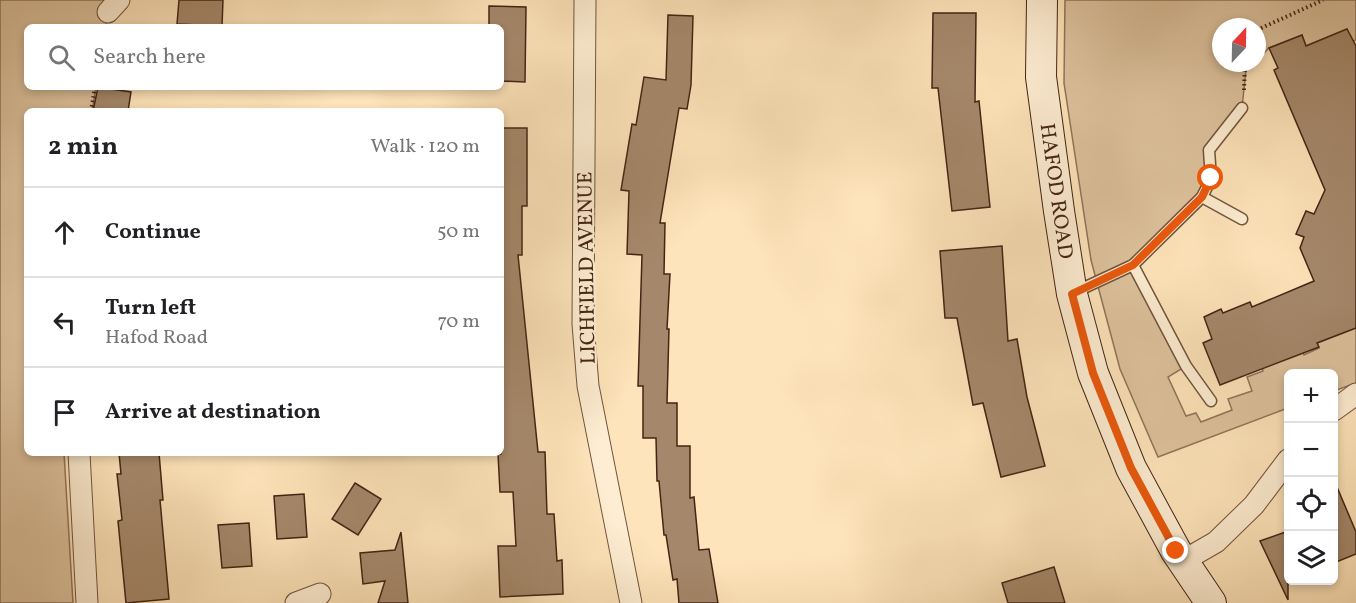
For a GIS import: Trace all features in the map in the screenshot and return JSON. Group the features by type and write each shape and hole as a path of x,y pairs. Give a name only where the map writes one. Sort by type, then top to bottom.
{"street":[{"name":"LICHFIELD AVENUE","path":"585,0 583,324 588,386 630,603"},
{"name":"HAFOD ROAD","path":"1042,0 1041,77 1072,294 1093,373 1131,468 1183,561 1211,603"},
{"path":"1338,407 1356,394"},
{"path":"79,456 87,603"},
{"path":"1183,561 1216,542 1254,505 1284,465"},
{"path":"296,603 320,594"}],"lane":[{"path":"1072,294 1133,265 1202,197 1211,178 1209,150 1242,108"},
{"path":"1202,197 1242,219"},
{"path":"1133,265 1186,366 1211,401"}],"path":[{"path":"1266,26 1323,0"},
{"path":"1242,108 1244,72"},
{"path":"92,108 94,90"}],"shaded area":[{"path":"0,0 119,0 108,12 106,24 24,24 24,90 96,90 92,108 24,108 24,456 64,456 73,603 0,603"},
{"path":"1065,0 1356,0 1356,40 1353,41 1347,29 1306,46 1302,35 1266,51 1266,18 1212,18 1212,72 1246,72 1242,108 1209,150 1211,179 1202,197 1133,265 1186,366 1168,377 1186,416 1196,413 1201,422 1232,410 1228,399 1252,391 1247,377 1263,371 1262,367 1302,349 1304,355 1319,348 1317,343 1356,328 1356,383 1338,390 1338,369 1284,369 1284,410 1158,457 1120,369 1091,260 1064,83"}],"building":[{"path":"179,0 223,0 222,24 177,24"},
{"path":"489,6 526,7 525,82 504,81 504,24 489,24"},
{"path":"933,13 976,13 975,102 979,101 990,207 952,211 938,88 932,88"},
{"path":"668,15 693,16 691,85 687,109 679,108 660,223 665,223 664,274 670,274 667,403 677,403 677,446 690,446 690,498 694,497 699,550 709,549 718,603 679,603 677,579 673,580 666,535 664,535 659,481 657,481 656,438 643,438 643,386 638,386 642,255 627,254 629,191 621,190 632,124 636,125 644,77 666,80"},
{"path":"1347,29 1356,46 1356,328 1317,343 1319,347 1220,385 1203,343 1212,339 1204,317 1221,309 1223,313 1250,302 1252,307 1314,281 1300,248 1304,237 1296,234 1306,211 1314,214 1325,190 1274,70 1278,68 1269,48 1302,35 1306,46"},
{"path":"97,90 131,92 128,108 94,108"},
{"path":"504,128 527,128 527,206 522,206 522,255 518,255 538,452 545,452 547,514 554,514 557,561 562,560 563,594 500,597 498,546 516,546 513,492 500,492 498,456 504,456"},
{"path":"1002,246 1008,341 1017,339 1027,397 1045,466 1001,477 983,403 973,405 957,318 945,318 940,251"},
{"path":"119,456 159,456 163,500 160,500 169,599 126,603 118,521 122,520 117,474 121,474"},
{"path":"355,483 381,499 358,535 332,519"},
{"path":"1338,489 1356,532 1356,554 1338,561"},
{"path":"304,494 307,537 277,539 274,496"},
{"path":"249,523 252,566 222,568 218,525"},
{"path":"401,532 408,603 378,603 385,581 363,584 360,553 395,550"},
{"path":"1284,532 1284,585 1288,585 1288,600 1260,541"},
{"path":"1054,567 1065,603 1008,603 1002,583"}],"route":[{"path":"1176,551 1131,468 1093,373 1072,294 1133,265 1202,197 1211,178"}]}
